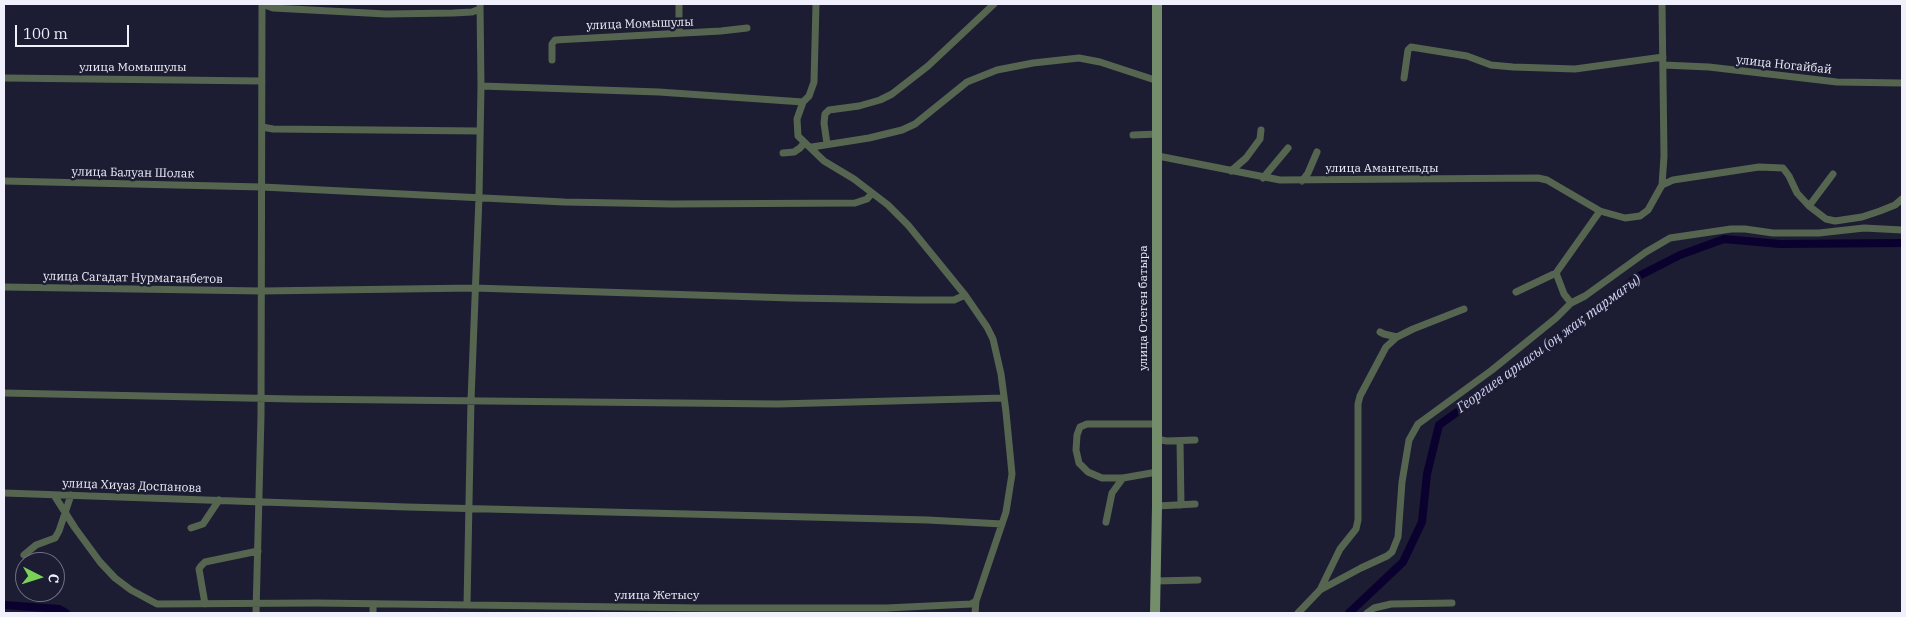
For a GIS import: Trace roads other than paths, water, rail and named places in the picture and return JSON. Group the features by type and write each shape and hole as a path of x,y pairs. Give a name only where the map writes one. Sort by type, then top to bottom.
{"main road":[{"name":"улица Отеген батыра","path":"1155,613 1157,506 1157,4"}],"street":[{"path":"256,613 261,398 262,4 273,8 386,14 472,12 480,6"},
{"path":"679,4 679,34"},
{"path":"816,4 814,82 799,111 798,136 824,160 854,179 888,205 908,225 966,295 988,327 993,339 1001,374 1012,474 1006,512 976,601 975,613"},
{"path":"827,144 824,123 825,114 829,110 859,106 892,94 928,66 994,4"},
{"path":"1662,4 1664,156 1662,185 1684,177 1740,169 1783,168 1797,193 1809,206 1826,219 1835,221 1862,217 1895,205 1902,199"},
{"path":"467,605 474,288 479,197 480,6"},
{"name":"улица Момышулы","path":"552,60 552,44 555,40 679,34 747,28"},
{"name":"улица Ногайбай","path":"1404,78 1408,50 1411,47 1467,56 1491,65 1575,69 1663,61 1837,82 1902,84"},
{"path":"812,147 868,138 902,130 915,124 967,82 997,70 1033,63 1079,58 1100,62 1158,80"},
{"name":"улица Момышулы","path":"4,78 262,81"},
{"path":"481,86 659,92 804,102"},
{"path":"795,101 799,111"},
{"path":"262,127 273,129 480,132"},
{"path":"1231,171 1246,158 1260,139 1261,130"},
{"path":"1133,135 1158,134"},
{"path":"783,153 794,152 804,143"},
{"path":"1263,178 1288,148"},
{"path":"1302,181 1308,173 1316,152"},
{"name":"улица Амангельды","path":"1158,156 1263,178 1302,181 1538,178 1547,180 1600,211 1624,218 1640,216 1648,210 1662,185"},
{"path":"1809,206 1833,174"},
{"name":"улица Балуан Шолак","path":"4,181 262,187 564,202 672,204 855,203 867,199 872,193"},
{"path":"1516,292 1556,273 1600,211"},
{"path":"1862,217 1864,228"},
{"path":"1320,590 1392,552 1398,537 1402,482 1409,440 1418,424 1492,370 1556,318 1571,303 1585,296 1629,263 1670,238 1745,228 1773,233 1804,233 1864,228 1902,230"},
{"path":"1556,273 1564,294 1571,303"},
{"name":"улица Сагадат Нурмаганбетов","path":"4,287 262,291 474,288 762,298 906,300 954,300 966,295"},
{"path":"1298,613 1320,590 1340,549 1356,528 1358,520 1358,404 1386,347 1397,337 1413,329 1464,309"},
{"path":"1380,332 1397,337"},
{"path":"4,393 778,404 1004,398"},
{"path":"1156,424 1087,424 1080,427 1077,435 1076,450 1079,463 1088,472 1102,478 1123,478 1157,472"},
{"path":"1156,439 1195,440"},
{"path":"1180,441 1181,505"},
{"path":"1106,522 1112,493 1123,478"},
{"name":"улица Хиуаз Доспанова","path":"4,493 469,509 920,519 1002,524"},
{"name":"улица Жетысу","path":"54,495 100,562 115,578 157,604 256,603 965,609 976,601"},
{"path":"28,552 36,545 55,538 59,532 71,495"},
{"path":"191,528 203,524 219,500"},
{"path":"1157,506 1195,504"},
{"path":"205,604 199,569 205,562 258,551"},
{"path":"1155,581 1198,580"},
{"path":"1366,613 1374,608 1391,604 1452,603"},
{"path":"373,605 373,613"}],"waterway":[{"name":"Георгиев арнасы (оң жақ тармағы)","path":"1349,613 1403,562 1422,522 1427,474 1439,425 1523,365 1639,276 1680,255 1724,239 1780,244 1902,243"},
{"name":"Георгиев арнасы (оң жақ тармағы)","path":"4,605 59,609 66,613"}]}
